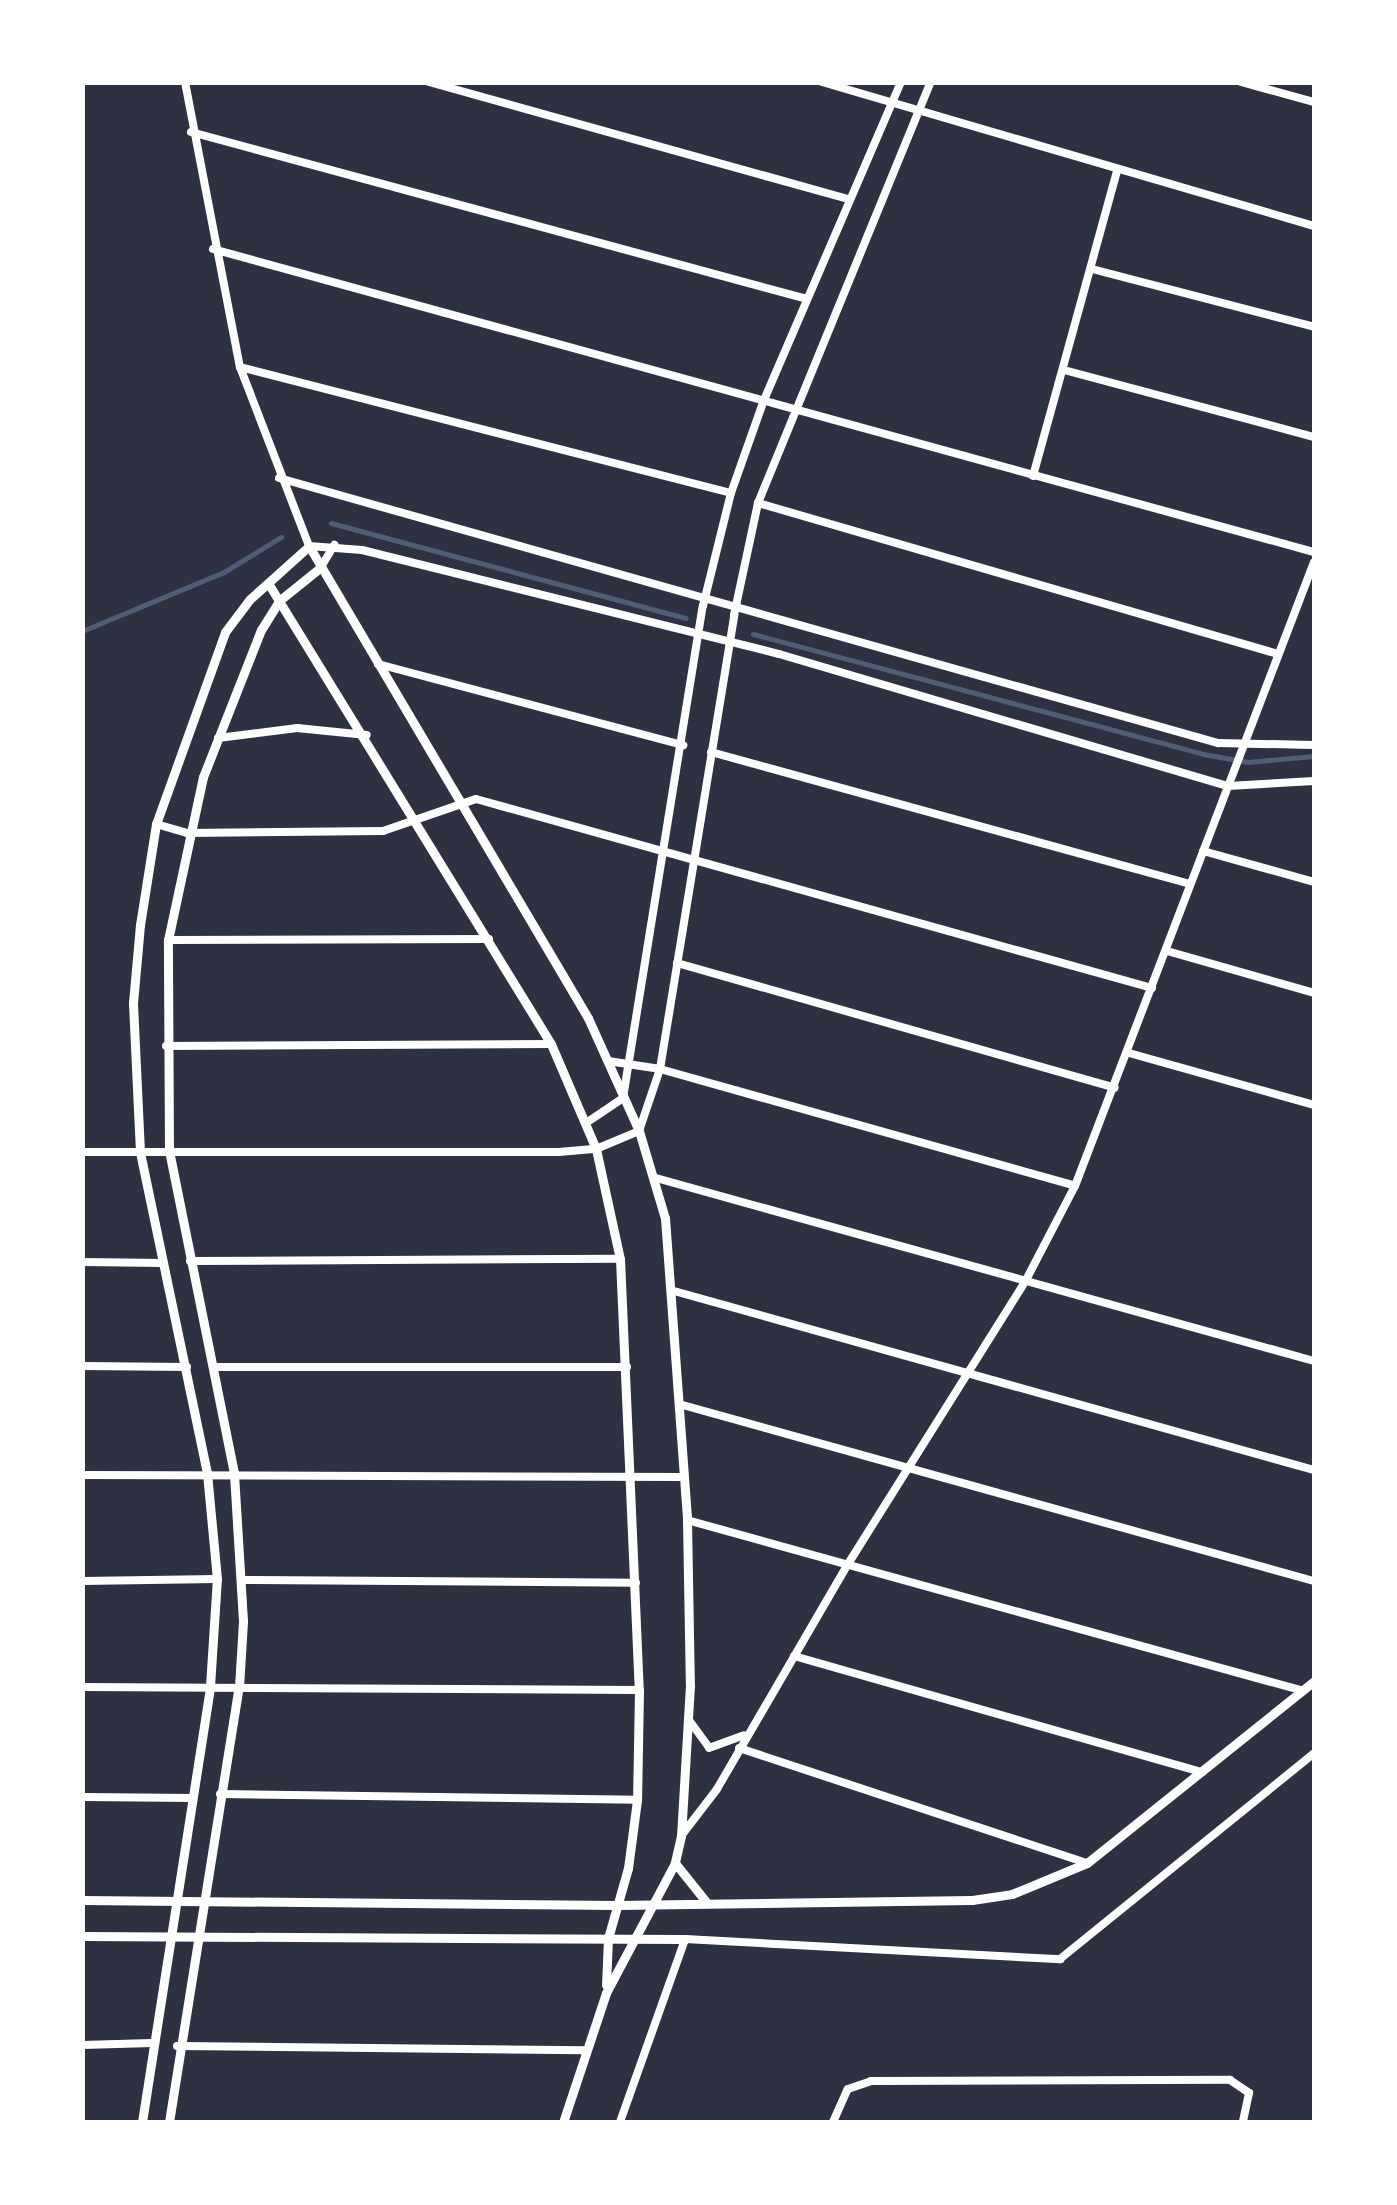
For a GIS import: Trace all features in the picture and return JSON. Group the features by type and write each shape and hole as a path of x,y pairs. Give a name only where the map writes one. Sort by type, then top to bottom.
{"street":[{"path":"186,82 191,132 240,367 279,478 309,546 460,799 608,1061 656,1178 674,1291 687,1520 688,1720 681,1836 675,1863 631,1937 606,1993 563,2122"},
{"path":"430,82 848,199"},
{"path":"822,82 920,106 1117,171 1314,226"},
{"path":"586,1123 623,1098 698,637 731,493 764,400 900,82"},
{"path":"82,1152 596,1149 639,1131 660,1070 736,605 758,503 930,82"},
{"path":"1241,82 1314,102"},
{"path":"191,132 807,298"},
{"path":"1034,476 1117,171"},
{"path":"213,248 1314,552"},
{"path":"1092,269 1314,327"},
{"path":"240,367 731,493"},
{"path":"1064,370 1314,436"},
{"path":"279,478 1241,750 1314,745"},
{"path":"758,503 1278,654"},
{"path":"168,2122 177,2046 239,1686 242,1580 234,1472 169,1152 168,940 187,832 218,738 261,630 280,600 321,567 334,545"},
{"path":"142,2122 210,1686 217,1580 207,1473 140,1152 134,1003 156,824 225,632 268,583 309,546 334,545 698,637 1228,786 1314,781"},
{"path":"681,1836 1026,1280 1075,1186 1314,562"},
{"path":"268,583 367,735 552,1044 596,1149 620,1259 639,1690 636,1800 608,1938 606,1993"},
{"path":"378,664 682,744"},
{"path":"218,738 297,728 367,735"},
{"path":"711,752 1190,884"},
{"path":"156,824 187,832 383,831 419,821 460,799 666,848 1152,988"},
{"path":"1204,852 1314,882"},
{"path":"168,940 491,940"},
{"path":"1166,951 1314,993"},
{"path":"677,963 1114,1088"},
{"path":"166,1046 552,1044"},
{"path":"1129,1053 1314,1105"},
{"path":"608,1061 660,1070 1075,1186"},
{"path":"656,1178 1314,1361"},
{"path":"190,1261 620,1259"},
{"path":"82,1262 163,1263"},
{"path":"674,1291 1314,1470"},
{"path":"82,1366 187,1368"},
{"path":"215,1367 627,1367"},
{"path":"679,1404 1314,1581"},
{"path":"82,1475 234,1472 683,1478"},
{"path":"687,1520 1300,1690"},
{"path":"82,1581 217,1580"},
{"path":"242,1580 636,1584"},
{"path":"794,1656 1202,1772"},
{"path":"82,1900 616,1905 972,1900 1044,1884 1088,1863 1314,1681"},
{"path":"82,1687 639,1690"},
{"path":"688,1720 709,1748 748,1733"},
{"path":"739,1748 1088,1863"},
{"path":"82,1936 631,1937 1060,1959 1314,1753"},
{"path":"220,1794 636,1800"},
{"path":"82,1797 193,1798"},
{"path":"675,1863 688,1887 708,1903"},
{"path":"620,2122 685,1939"},
{"path":"82,2046 152,2043"},
{"path":"177,2046 587,2050"},
{"path":"832,2122 848,2089 871,2081 1230,2080 1242,2085 1250,2104 1244,2122"}],"waterway":[{"path":"331,523 685,618"},
{"path":"82,631 224,572 281,537"},
{"path":"753,634 1203,754 1248,762 1314,756"}]}
